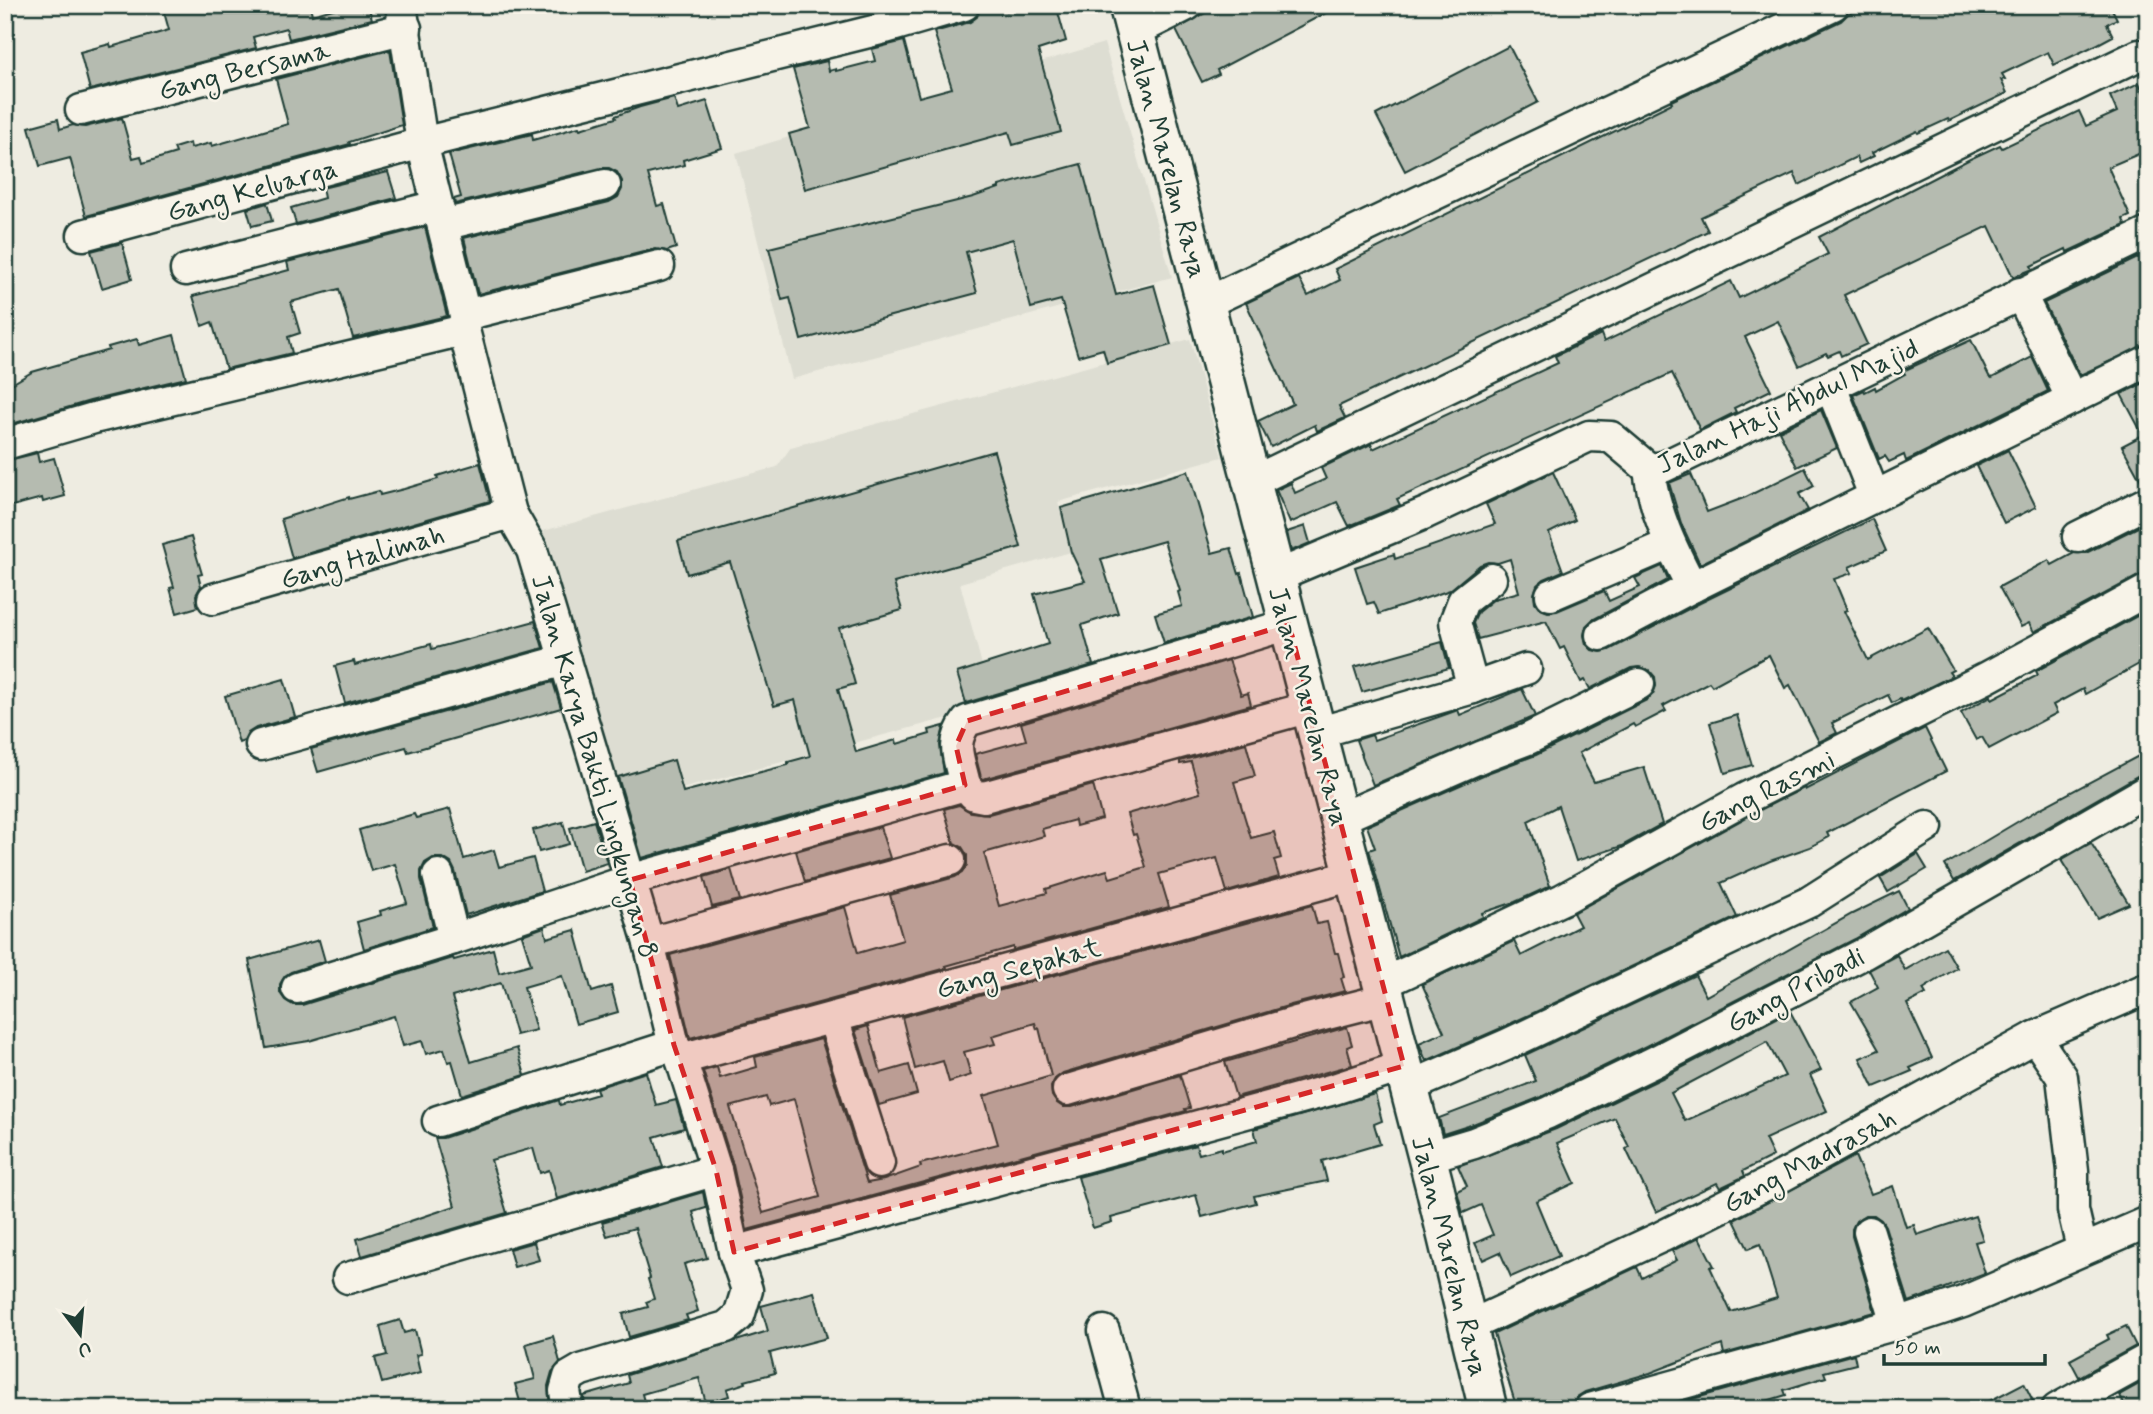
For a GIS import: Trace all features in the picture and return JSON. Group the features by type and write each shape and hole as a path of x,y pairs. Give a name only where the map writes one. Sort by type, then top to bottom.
{"main road":[{"name":"Jalan Marelan Raya","path":"1132,18 1427,1157 1488,1409"}],"street":[{"name":"Gang Keluarga","path":"83,235 422,143 885,28 964,5"},
{"path":"1132,18 1187,5"},
{"path":"1206,303 1833,5"},
{"name":"Jalan Karya Bakti Lingkungan 8","path":"404,17 422,143 511,513 532,550 649,943 677,1052 716,1170 734,1252 747,1290 739,1316 726,1327 582,1370 569,1377 565,1391 568,1409"},
{"name":"Gang Bersama","path":"82,110 404,17"},
{"path":"1252,482 2139,55"},
{"path":"186,270 440,216 606,185"},
{"name":"Jalan Haji Abdul Majid","path":"1276,576 1426,513 1590,436 1611,437 1649,469 1685,459 2020,293 2148,233"},
{"path":"5,444 94,418 465,322 659,266"},
{"path":"2020,293 2072,399"},
{"path":"1601,635 1874,495 2148,361"},
{"path":"1831,387 1874,495"},
{"path":"1649,469 1652,493 1670,544 1692,587"},
{"path":"2078,537 2148,502"},
{"name":"Gang Halimah","path":"213,600 511,513"},
{"path":"1551,595 1670,544"},
{"path":"1473,688 1455,622 1463,601 1491,579"},
{"name":"Gang Rasmi","path":"1068,1090 1296,1022 1384,991 1563,899 1744,799 1986,678 2148,590"},
{"path":"1289,624 967,721 959,733 956,746 965,785 974,795 984,797 1314,720 1473,688 1526,669"},
{"path":"261,745 565,660"},
{"path":"1339,818 1528,739 1639,684"},
{"path":"297,988 630,880 965,785"},
{"name":"Gang Pribadi","path":"1427,1157 1474,1143 1548,1113 1654,1062 1863,954 2148,790"},
{"path":"734,1252 1334,1089 1406,1077 1581,1010 1809,901 1927,827"},
{"path":"649,943 950,860"},
{"path":"438,875 454,939"},
{"name":"Gang Sepakat","path":"438,1121 677,1052 833,1018 1354,875"},
{"name":"Gang Madrasah","path":"1467,1327 1661,1237 1775,1180 2035,1037 2148,988"},
{"path":"833,1018 879,1163"},
{"path":"2035,1037 2062,1077 2073,1171 2073,1210 2082,1249"},
{"path":"348,1278 716,1170"},
{"path":"1590,1409 1897,1324 1963,1302 2148,1222"},
{"path":"1869,1232 1897,1324"},
{"path":"1104,1331 1125,1409"},
{"path":"2057,1409 2148,1359"}],"highlighted area":[{"path":"1289,624 1404,1066 734,1252 716,1170 674,1045 630,880 965,785 956,746 967,721"}],"shaded area":[{"path":"1104,43 1172,277 792,379 736,153"},
{"path":"1190,339 1222,457 1058,502 1071,552 960,583 993,706 617,806 543,531 777,467 791,447"}],"building":[{"path":"162,5 310,5 312,15 347,5 368,5 372,19 289,39 286,28 253,37 256,48 90,90 80,52 110,44 111,47 169,30"},
{"path":"981,5 1006,5 1007,11 1026,5 1056,5 1066,41 1038,50 1061,132 1013,145 1009,132 805,189 789,134 810,128 793,69 827,61 829,71 836,71 875,61 872,49 904,41 919,97 952,88 934,32 970,22 977,17"},
{"path":"1219,5 1341,5 1217,70 1219,74 1202,82 1176,30"},
{"path":"1866,5 2110,5 2117,19 2107,24 2113,36 2098,44 2054,65 2048,52 2002,74 2005,79 2001,80 2007,93 1949,121 1948,119 1918,133 1917,131 1872,153 1874,156 1859,163 1856,157 1799,185 1794,173 1701,217 1708,231 1339,406 1345,418 1317,431 1315,425 1271,447 1258,421 1293,404 1246,303 1299,278 1308,296 1340,280 1335,269 1672,103 1671,101 1841,21 1848,14"},
{"path":"1509,46 1538,102 1405,171 1376,115"},
{"path":"390,50 402,125 349,142 350,144 86,216 70,158 40,166 29,127 58,119 60,129 73,125 85,127 122,118 133,158 141,156 143,163 176,153 174,148 190,143 191,148 211,143 212,146 288,124 276,79"},
{"path":"2139,83 2148,102 2148,150 2108,167 2130,216 2123,219 2125,225 2067,252 2066,249 2031,266 2033,269 2013,277 1989,226 1844,295 1867,344 1841,356 1839,351 1828,356 1826,353 1799,366 1778,321 1745,337 1771,390 1734,408 1736,412 1700,430 1672,373 1397,499 1400,505 1349,526 1337,502 1290,523 1276,490 1291,483 1295,493 1326,479 1321,468 1371,444 1373,449 1558,363 1555,356 1601,334 1604,342 1731,281 1739,298 1828,254 1819,237 1970,159 2000,145 2002,148 2079,111 2086,126 2117,112 2110,96"},
{"path":"674,98 678,110 707,101 722,148 683,160 684,165 648,174 657,206 664,204 676,248 667,251 655,249 478,294 464,238 609,202 618,197 622,181 617,172 601,168 455,204 454,199 461,197 449,154 532,134 533,140 579,127 580,129 640,107"},
{"path":"1081,164 1116,295 1154,285 1171,345 1107,363 1103,349 1078,356 1061,300 1031,308 1013,239 966,252 977,293 801,340 790,298 782,300 769,248 973,197 999,186"},
{"path":"388,172 396,198 296,224 291,208 324,198 322,188"},
{"path":"267,203 272,221 252,226 247,209"},
{"path":"425,227 447,316 353,338 339,289 291,302 300,333 288,337 292,353 226,369 212,322 202,326 193,296 289,270 287,262"},
{"path":"122,243 132,279 102,288 91,251"},
{"path":"2148,253 2148,344 2080,375 2044,303"},
{"path":"174,335 186,378 90,401 5,426 5,388 32,372 137,339 139,345"},
{"path":"1971,340 1992,378 2032,357 2048,391 1906,461 1904,455 1889,462 1885,456 1879,459 1853,395 1875,387 1876,390 1905,374 1903,371"},
{"path":"2148,381 2148,485 2144,486 2122,446 2143,435 2121,394"},
{"path":"1821,410 1837,448 1797,467 1779,431"},
{"path":"2008,450 2036,507 2004,523 1976,466"},
{"path":"994,451 1021,547 894,583 902,610 839,628 855,684 838,689 856,752 896,740 897,744 930,734 929,730 944,726 940,745 944,773 642,858 618,777 674,760 683,792 788,765 788,762 810,756 795,700 774,706 730,562 687,574 678,541"},
{"path":"37,453 39,462 54,458 65,496 43,502 42,498 5,508 5,461"},
{"path":"480,463 490,501 292,558 281,519 349,497 379,491 380,495 404,489"},
{"path":"1805,468 1814,486 1799,494 1808,510 1700,564 1681,523 1669,483 1691,474 1707,512 1746,497"},
{"path":"1188,471 1212,553 1231,548 1253,617 1164,643 1155,614 1182,606 1164,541 1101,559 1118,613 1082,625 1093,665 966,703 957,673 1048,644 1034,594 1085,581 1071,552 1061,508"},
{"path":"1553,472 1575,520 1549,533 1563,571 1537,585 1535,602 1540,609 1557,611 1604,591 1609,601 1640,587 1635,578 1662,566 1668,580 1592,620 1586,626 1584,635 1586,644 1592,650 1609,650 1872,519 1886,551 1849,567 1852,573 1834,579 1847,610 1844,611 1868,660 1928,628 1953,670 1949,672 1952,676 1901,701 1900,699 1892,703 1888,695 1832,723 1837,733 1819,742 1790,685 1785,688 1769,655 1712,686 1709,682 1663,706 1666,711 1635,727 1633,724 1579,753 1594,782 1644,767 1662,824 1622,846 1576,861 1558,806 1528,821 1550,886 1482,913 1483,917 1399,957 1369,850 1375,848 1367,826 1490,772 1536,755 1647,700 1656,686 1655,677 1649,670 1639,667 1631,668 1590,689 1585,680 1581,682 1564,647 1560,649 1546,621 1478,639 1473,623 1478,612 1494,599 1519,592 1510,559 1480,565 1450,590 1379,614 1374,602 1367,604 1355,567 1394,554 1395,559 1495,524 1486,504"},
{"path":"2148,522 2148,573 2034,632 2029,623 2021,627 1999,587 2049,560 2052,565 2074,553 2086,553"},
{"path":"1305,526 1310,543 1291,551 1287,532"},
{"path":"191,537 202,574 198,575 201,586 196,595 198,607 177,613 170,588 174,587 162,545"},
{"path":"2148,610 2148,659 2085,694 2083,689 2053,705 2057,713 1989,749 1982,737 1976,740 1961,713 2038,675 2036,671"},
{"path":"535,621 543,648 345,703 335,666 354,661 355,665 431,644 432,649"},
{"path":"1442,642 1449,668 1362,692 1354,667"},
{"path":"1229,660 1241,695 1248,693 1251,705 983,779 981,777 975,754 1026,740 1021,723"},
{"path":"284,679 295,717 256,728 239,743 225,696"},
{"path":"553,682 561,708 408,752 406,747 318,772 311,749"},
{"path":"1522,689 1535,716 1373,785 1356,740 1372,735 1374,740 1458,710 1460,715"},
{"path":"1737,715 1752,765 1725,773 1710,723"},
{"path":"1925,728 1946,771 1827,833 1829,837 1810,847 1721,883 1737,917 1426,1061 1419,1043 1444,1032 1422,984 1514,941 1521,956 1580,926 1573,913 1752,814 1804,788 1805,790"},
{"path":"1246,743 1255,776 1234,782 1251,838 1274,832 1281,858 1274,860 1279,877 1227,892 1217,858 1159,874 1169,907 1013,950 1013,947 946,966 947,968 690,1038 670,955 845,907 858,953 903,940 890,895 955,877 962,873 967,865 967,855 962,847 954,843 944,809 959,805 971,812 989,814 1093,785 1102,819 1076,826 1075,820 1042,829 1044,836 984,853 999,906 1047,893 1046,889 1107,870 1110,878 1146,867 1127,814 1200,793 1191,762 1180,764 1180,761"},
{"path":"2148,751 2148,773 2139,775 1954,881 1945,865 2039,809"},
{"path":"450,809 464,859 494,850 499,867 533,858 542,891 466,915 451,863 443,858 433,858 425,863 421,879 433,927 364,949 357,922 381,915 380,911 407,903 395,864 371,871 359,830 414,814 416,818"},
{"path":"594,821 607,863 582,871 570,828"},
{"path":"563,822 569,844 539,852 533,830"},
{"path":"880,827 890,858 805,882 796,851"},
{"path":"2091,843 2129,904 2097,918 2061,860"},
{"path":"1918,854 1927,869 1888,892 1880,878"},
{"path":"731,869 740,900 712,907 704,877"},
{"path":"1899,891 1908,908 1855,939 1541,1097 1443,1134 1439,1118 1536,1081 1525,1055 1695,975 1706,996 1852,914"},
{"path":"1312,905 1317,924 1327,922 1344,977 1341,978 1345,991 1063,1073 1055,1079 1051,1087 1052,1096 1057,1103 1063,1107 1072,1107 1180,1075 1190,1108 1185,1109 1186,1111 747,1230 733,1165 703,1071 717,1067 720,1078 757,1067 755,1057 821,1039 867,1183 921,1167 920,1164 998,1144 984,1096 1051,1076 1039,1028 1037,1029 1035,1023 992,1036 995,1044 964,1052 971,1075 949,1082 943,1061 915,1069 902,1017","holes":["766,1097 769,1106 794,1099 820,1197 763,1213 730,1107"]},
{"path":"544,927 547,938 575,930 592,992 611,986 618,1012 576,1024 562,976 524,987 536,1030 516,1035 501,983 452,997 471,1062 517,1048 525,1075 462,1095 452,1061 448,1062 444,1049 426,1054 422,1041 403,1046 394,1016 309,1041 266,1048 249,960 319,940 325,961 291,972 280,984 280,993 285,1000 293,1005 302,1005 453,958 454,960 493,949 499,973 531,964 522,935"},
{"path":"1945,947 1957,968 1923,989 1926,994 1907,1004 1932,1058 1910,1068 1912,1071 1874,1087 1860,1058 1879,1050 1851,1002 1878,987 1869,970 1897,955 1905,970"},
{"path":"1790,1011 1821,1070 1810,1075 1827,1111 1765,1139 1773,1156 1743,1171 1745,1176 1720,1188 1717,1183 1656,1212 1626,1149 1629,1147 1615,1118 1557,1143 1575,1183 1536,1201 1559,1256 1511,1277 1500,1252 1483,1260 1475,1243 1493,1235 1481,1205 1463,1213 1457,1191 1467,1186 1458,1166 1556,1129 1662,1078","holes":["1767,1042 1785,1076 1685,1121 1671,1093"]},
{"path":"868,1026 881,1073 909,1065 917,1094 879,1105 855,1030"},
{"path":"1347,1027 1352,1045 1347,1047 1352,1065 1236,1097 1225,1062"},
{"path":"646,1072 656,1105 676,1100 684,1128 654,1137 663,1167 557,1199 549,1170 540,1173 533,1148 491,1160 507,1213 362,1256 357,1239 455,1206 435,1138 443,1138 559,1100 560,1105 598,1094 596,1088"},
{"path":"1375,1094 1382,1121 1374,1124 1380,1144 1322,1161 1327,1181 1254,1196 1256,1203 1202,1217 1196,1195 1111,1218 1112,1222 1093,1228 1078,1177 1196,1145 1199,1154 1222,1148 1222,1151 1257,1141 1254,1129"},
{"path":"1855,1156 1871,1194 1893,1186 1906,1227 1914,1225 1917,1235 1975,1216 1983,1240 1975,1242 1985,1273 1909,1302 1885,1226 1874,1215 1865,1215 1856,1221 1852,1236 1875,1312 1724,1354 1722,1345 1650,1373 1585,1392 1577,1397 1573,1409 1517,1409 1494,1334 1637,1267 1642,1278 1677,1260 1672,1251 1699,1237 1714,1266 1710,1267 1731,1312 1777,1298 1760,1244 1748,1249 1734,1220"},
{"path":"703,1192 706,1208 693,1212 707,1258 684,1264 698,1311 686,1315 688,1320 629,1337 623,1314 648,1307 646,1302 654,1299 648,1279 650,1278 635,1228 607,1236 602,1222"},
{"path":"534,1242 539,1260 514,1267 509,1249"},
{"path":"814,1292 827,1338 770,1353 775,1373 745,1381 746,1383 727,1389 729,1396 706,1403 699,1378 642,1394 646,1409 585,1409 584,1396 629,1383 627,1375 768,1331 761,1306"},
{"path":"400,1320 404,1333 415,1330 421,1354 416,1355 420,1373 382,1383 375,1358 387,1355 380,1326"},
{"path":"2126,1326 2136,1346 2079,1377 2070,1360 2109,1339 2107,1335"},
{"path":"553,1336 560,1362 552,1372 548,1386 550,1409 522,1409 515,1384 535,1379 526,1344"},
{"path":"1854,1354 1856,1364 1824,1372 1826,1377 1784,1390 1786,1395 1740,1409 1664,1407"},
{"path":"2148,1379 2148,1409 2127,1409 2119,1395"},
{"path":"2024,1383 2037,1409 1974,1409"}]}
